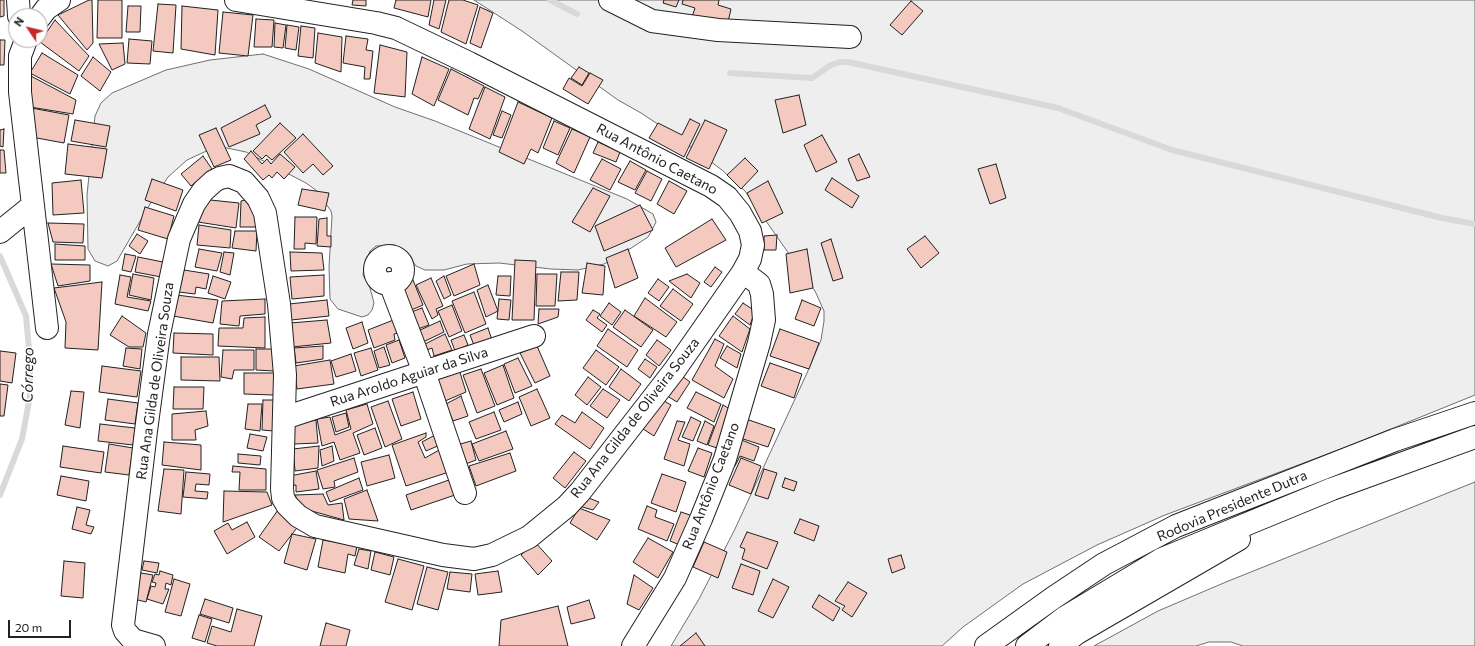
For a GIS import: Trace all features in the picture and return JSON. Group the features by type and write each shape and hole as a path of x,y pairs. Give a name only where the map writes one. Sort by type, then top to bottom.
{"main road":[{"path":"47,8 59,0"},
{"name":"Rua Antônio Caetano","path":"236,0 376,23 396,28 711,186 734,204 750,231 752,238 752,252 743,272 759,284 762,294 764,320 759,343 725,459 702,519 675,578 633,646"},
{"path":"610,0 652,20 718,30 850,37"},
{"path":"22,48 20,92 25,212 47,328"},
{"name":"Rua Ana Gilda de Oliveira Souza","path":"144,643 125,631 122,617 159,334 179,239 188,213 203,191 214,182 225,176 233,177 244,182 258,198 264,212 279,304 284,375 282,453 283,498 292,510 306,522 334,532 443,555 474,559 492,555 529,537 567,506 580,492 674,371 743,272"},
{"path":"0,232 25,212"},
{"path":"390,283 424,372 465,493"},
{"name":"Rua Aroldo Aguiar da Silva","path":"284,418 534,336"},
{"name":"Rodovia Presidente Dutra","path":"986,646 1104,564 1176,526 1395,440 1475,413"},
{"name":"Rodovia Presidente Dutra","path":"1027,646 1064,618 1162,559 1332,489 1475,437"},
{"path":"1060,646 1077,633 1227,547 1283,510"}],"shaded area":[{"path":"474,0 1475,0 1475,395 1349,446 1165,515 1097,545 1023,584 963,627 942,646 671,646 699,599 734,531 807,373 821,340 824,311 815,291 745,191 722,170 673,134 618,100 522,31"},
{"path":"263,54 309,69 395,107 435,121 627,199 653,214 656,222 648,237 616,258 604,264 578,270 551,269 499,263 467,264 444,270 425,270 416,266 407,254 394,245 376,246 370,251 363,275 370,288 374,303 372,310 368,315 362,317 338,309 330,299 329,267 332,216 331,211 317,191 306,183 246,152 222,147 213,148 187,160 168,177 150,204 117,261 108,266 95,261 88,249 87,195 95,116 101,103 112,93 166,70 210,60"},
{"path":"1475,482 1475,646 1243,646 1231,642 1209,642 1196,646 1094,646 1158,611 1226,582"}],"building":[{"path":"0,0 4,0 4,16 0,17"},
{"path":"89,0 92,0 93,43 87,50 58,15"},
{"path":"98,0 122,0 122,38 97,38"},
{"path":"353,0 366,0 366,6 352,5"},
{"path":"396,0 431,0 428,17 394,8"},
{"path":"434,0 446,0 439,29 429,25"},
{"path":"449,0 463,0 478,5 466,44 441,32"},
{"path":"664,0 679,0 676,7 663,3"},
{"path":"683,0 719,0 718,5 731,9 727,26 692,17 695,8 682,4"},
{"path":"911,1 923,11 902,35 890,25"},
{"path":"158,4 176,5 173,53 153,51"},
{"path":"128,6 141,6 140,32 126,32"},
{"path":"182,6 218,10 215,55 181,49"},
{"path":"480,7 493,13 481,48 470,43"},
{"path":"223,12 253,15 248,56 219,53"},
{"path":"256,19 274,20 272,47 254,47"},
{"path":"55,20 89,56 79,71 48,48 48,30"},
{"path":"275,23 286,25 283,48 274,47"},
{"path":"287,25 299,27 296,50 285,48"},
{"path":"301,26 315,28 313,58 298,56"},
{"path":"318,33 342,37 341,72 315,63"},
{"path":"346,36 368,39 366,50 373,51 370,79 364,79 365,67 343,63"},
{"path":"129,39 152,41 150,64 127,63"},
{"path":"0,40 5,40 4,65 0,65"},
{"path":"123,43 125,64 112,70 99,44"},
{"path":"380,45 407,52 405,97 374,93"},
{"path":"42,53 78,75 70,94 30,73"},
{"path":"93,57 111,72 100,91 81,76"},
{"path":"422,57 449,69 434,106 412,94"},
{"path":"579,67 589,73 582,85 571,78"},
{"path":"451,69 484,86 478,99 474,98 468,115 438,100"},
{"path":"590,73 603,80 588,104 563,89 569,78 582,86"},
{"path":"29,75 76,100 73,114 24,106"},
{"path":"485,87 505,97 490,139 469,129"},
{"path":"799,95 806,125 783,133 775,100"},
{"path":"518,102 552,118 538,153 531,149 524,164 499,152"},
{"path":"265,105 271,117 256,125 260,134 229,147 221,128"},
{"path":"26,107 69,115 64,143 26,136"},
{"path":"502,111 511,115 502,138 493,135"},
{"path":"690,119 700,124 684,157 649,138 658,123 682,135"},
{"path":"75,120 110,126 106,147 71,141"},
{"path":"705,120 727,130 709,169 686,158"},
{"path":"554,121 570,128 558,155 543,148"},
{"path":"280,123 296,138 272,160 266,155 262,159 253,151"},
{"path":"216,128 231,160 214,167 199,135"},
{"path":"4,129 3,147 0,146 0,130"},
{"path":"572,129 590,137 574,173 556,163"},
{"path":"303,134 333,166 323,175 313,164 303,173 284,152"},
{"path":"822,135 837,162 816,172 804,145"},
{"path":"598,142 620,152 616,162 593,153"},
{"path":"68,144 107,149 102,178 65,174"},
{"path":"0,150 4,150 6,173 0,173"},
{"path":"251,151 262,164 267,159 271,164 280,154 295,167 284,179 277,172 272,178 269,175 263,180 244,159"},
{"path":"859,154 870,177 857,181 848,159"},
{"path":"203,156 212,169 191,186 181,174"},
{"path":"745,158 758,171 741,189 727,175"},
{"path":"602,159 621,169 610,190 590,180"},
{"path":"630,161 646,170 635,190 618,182"},
{"path":"996,164 1006,198 990,204 978,169"},
{"path":"647,171 662,179 651,201 635,193"},
{"path":"832,178 859,196 852,208 825,190"},
{"path":"152,179 183,190 176,211 145,200"},
{"path":"81,180 84,213 53,215 52,183"},
{"path":"669,181 687,191 674,214 657,204"},
{"path":"768,181 783,213 762,223 747,193"},
{"path":"593,188 610,196 590,232 572,222"},
{"path":"302,189 329,193 325,211 298,205"},
{"path":"201,199 239,203 236,228 198,222"},
{"path":"245,200 256,215 257,227 240,227 241,201"},
{"path":"640,205 653,230 604,251 595,226"},
{"path":"145,207 174,216 168,239 138,230"},
{"path":"295,217 317,217 316,244 305,243 305,249 294,249"},
{"path":"327,218 327,236 331,236 331,247 317,246 319,219"},
{"path":"712,219 726,240 676,267 665,248"},
{"path":"48,223 84,224 83,243 53,242"},
{"path":"199,225 231,230 230,248 197,245"},
{"path":"235,231 257,231 256,251 232,248"},
{"path":"137,234 148,241 140,254 129,246"},
{"path":"777,235 776,250 764,250 764,236"},
{"path":"925,236 939,253 921,268 907,249"},
{"path":"831,239 843,278 833,281 821,243"},
{"path":"55,244 85,246 85,260 55,260"},
{"path":"199,249 222,253 217,271 195,267"},
{"path":"628,249 638,278 615,288 606,258"},
{"path":"807,249 813,288 790,293 786,254"},
{"path":"224,252 234,253 230,275 220,272"},
{"path":"290,252 322,253 324,270 291,271"},
{"path":"125,254 136,256 131,272 122,270"},
{"path":"138,257 163,262 161,277 135,272"},
{"path":"515,260 536,261 534,320 512,320"},
{"path":"587,263 605,266 603,295 582,293"},
{"path":"51,264 90,265 90,281 58,286"},
{"path":"474,264 480,285 454,296 446,276"},
{"path":"715,267 722,272 711,287 704,282"},
{"path":"184,270 209,274 206,289 196,287 195,294 179,292"},
{"path":"561,272 579,272 577,300 558,301"},
{"path":"133,274 154,278 151,300 129,295"},
{"path":"537,274 557,274 555,306 536,306"},
{"path":"687,274 700,283 691,298 669,281"},
{"path":"120,275 131,277 127,297 151,301 148,311 115,304"},
{"path":"324,275 324,296 292,299 290,277"},
{"path":"213,276 231,282 225,299 208,293"},
{"path":"444,276 451,295 444,299 436,281"},
{"path":"498,276 511,276 510,296 496,295"},
{"path":"431,278 443,306 436,309 438,315 432,319 416,285"},
{"path":"658,279 669,287 659,301 648,293"},
{"path":"413,280 423,305 409,311 399,285"},
{"path":"102,282 98,350 65,348 66,322 54,288"},
{"path":"488,285 498,311 486,317 477,290"},
{"path":"673,289 693,304 681,321 660,306"},
{"path":"474,292 486,324 465,333 452,301"},
{"path":"176,295 218,300 213,323 173,316"},
{"path":"645,298 677,322 666,337 634,316"},
{"path":"265,299 265,314 240,316 239,326 220,324 222,301"},
{"path":"499,299 511,300 509,320 497,319"},
{"path":"327,300 329,316 291,320 289,304"},
{"path":"802,300 821,308 814,326 795,319"},
{"path":"609,303 621,312 612,325 600,316"},
{"path":"743,303 755,311 750,325 735,314"},
{"path":"452,305 462,331 449,337 438,311"},
{"path":"422,308 429,325 415,330 409,313"},
{"path":"539,309 559,309 558,317 538,324"},
{"path":"593,310 600,314 597,318 607,325 602,332 586,320"},
{"path":"625,310 653,330 641,347 613,327"},
{"path":"122,316 146,333 143,347 129,347 110,335"},
{"path":"733,316 750,329 742,352 719,336"},
{"path":"265,317 265,348 218,346 219,328 243,328 244,318"},
{"path":"396,319 402,332 394,334 395,340 374,348 368,330"},
{"path":"327,320 331,343 292,347 290,323"},
{"path":"440,321 444,332 423,342 418,331"},
{"path":"362,322 368,343 353,349 346,328"},
{"path":"488,328 492,340 475,348 470,335"},
{"path":"608,329 638,350 627,367 597,346"},
{"path":"780,329 819,343 809,369 770,356"},
{"path":"174,333 213,334 213,355 173,353"},
{"path":"445,334 452,350 434,356 432,348 427,350 425,344"},
{"path":"464,335 468,345 455,351 451,340"},
{"path":"715,339 724,344 715,366 733,379 724,398 692,380"},
{"path":"399,340 405,358 392,363 386,345"},
{"path":"657,340 671,350 659,366 646,355"},
{"path":"323,346 323,359 296,363 294,348"},
{"path":"537,346 550,376 535,383 520,353"},
{"path":"727,346 741,354 737,368 720,358"},
{"path":"384,347 390,365 379,368 374,351"},
{"path":"126,348 142,349 140,369 123,366"},
{"path":"371,348 378,370 361,376 354,353"},
{"path":"256,349 272,349 274,371 256,370"},
{"path":"223,350 254,350 254,370 234,370 232,379 221,377"},
{"path":"596,350 619,367 606,385 583,368"},
{"path":"0,351 16,353 12,383 0,381"},
{"path":"351,354 356,371 336,377 331,361"},
{"path":"181,357 219,357 220,381 181,380"},
{"path":"518,358 532,386 515,393 504,364"},
{"path":"645,359 657,367 650,378 638,369"},
{"path":"330,360 334,384 297,389 294,366"},
{"path":"770,363 802,374 794,398 761,386"},
{"path":"503,365 514,398 497,405 484,373"},
{"path":"102,366 141,371 137,397 99,392"},
{"path":"458,366 466,392 445,401 436,374"},
{"path":"481,369 495,406 477,413 463,375"},
{"path":"621,369 641,384 629,401 609,387"},
{"path":"244,373 274,373 274,395 244,394"},
{"path":"678,373 690,382 677,402 664,394"},
{"path":"588,377 601,387 587,405 575,395"},
{"path":"0,384 8,385 4,416 0,416"},
{"path":"174,387 204,387 203,409 173,409"},
{"path":"537,389 550,418 531,426 519,397"},
{"path":"603,389 620,400 607,418 590,406"},
{"path":"71,391 84,392 80,428 65,425"},
{"path":"413,392 421,419 401,426 392,399"},
{"path":"696,392 721,404 714,422 687,408"},
{"path":"461,396 468,416 453,421 446,404"},
{"path":"659,398 671,405 654,436 640,427"},
{"path":"108,399 138,403 135,424 105,420"},
{"path":"263,400 275,400 274,431 262,430"},
{"path":"388,401 402,439 385,447 371,407"},
{"path":"518,402 522,414 504,422 499,410"},
{"path":"248,404 262,404 260,431 245,429"},
{"path":"367,404 373,424 353,433 360,453 340,460 334,442 322,446 317,419 330,417 335,435 351,429 346,410"},
{"path":"723,405 730,409 717,448 708,445"},
{"path":"206,411 208,426 195,430 196,440 172,440 172,414"},
{"path":"494,412 501,430 476,439 469,422"},
{"path":"582,412 604,428 590,449 555,424 562,415 575,423"},
{"path":"346,413 349,427 336,432 332,417"},
{"path":"691,417 701,422 693,441 682,437"},
{"path":"746,419 775,429 768,447 740,438"},
{"path":"316,420 318,443 294,444 293,425"},
{"path":"677,421 685,422 678,440 690,444 684,466 664,459"},
{"path":"705,421 714,426 707,445 697,441"},
{"path":"100,424 135,428 133,445 98,441"},
{"path":"375,428 382,448 364,455 357,435"},
{"path":"506,431 513,449 479,461 472,444"},
{"path":"426,433 426,437 418,442 425,458 441,449 449,472 406,486 392,445"},
{"path":"250,434 267,437 263,451 247,448"},
{"path":"437,434 440,445 426,451 422,442"},
{"path":"739,439 759,447 754,461 740,456 735,466 730,465"},
{"path":"471,441 476,460 463,465 457,445"},
{"path":"164,442 201,445 201,470 162,465"},
{"path":"109,444 133,448 129,475 105,472"},
{"path":"63,446 104,452 101,473 60,467"},
{"path":"319,446 318,468 295,471 293,449"},
{"path":"332,446 334,461 322,466 320,450"},
{"path":"698,448 712,453 704,477 688,471"},
{"path":"574,452 586,461 565,488 553,478"},
{"path":"510,453 516,471 476,486 469,466"},
{"path":"238,454 261,456 260,465 238,463"},
{"path":"389,455 395,478 367,486 361,462"},
{"path":"354,458 358,472 334,481 335,487 323,489 317,470"},
{"path":"741,458 761,466 751,494 729,485"},
{"path":"233,466 266,469 266,490 239,490 240,472 232,472"},
{"path":"164,469 184,470 181,514 158,511"},
{"path":"764,469 777,473 768,499 755,495"},
{"path":"316,471 319,489 296,492 296,485 289,486 289,476"},
{"path":"186,472 210,474 209,485 196,484 195,491 208,492 207,499 183,497"},
{"path":"662,474 686,482 676,512 651,503"},
{"path":"61,476 89,481 86,501 57,495"},
{"path":"359,478 363,490 330,502 326,492"},
{"path":"785,478 797,482 794,491 782,487"},
{"path":"449,480 455,495 411,510 406,495"},
{"path":"367,490 378,521 349,519 344,499"},
{"path":"224,491 267,492 272,505 223,522"},
{"path":"323,494 328,505 342,503 344,520 301,508 295,495"},
{"path":"586,497 599,502 593,510 579,506"},
{"path":"647,506 657,510 655,517 674,524 667,541 638,529"},
{"path":"77,507 90,510 86,525 94,527 91,534 72,529"},
{"path":"579,508 610,520 597,540 570,523"},
{"path":"278,510 300,524 279,551 259,537"},
{"path":"681,512 693,516 682,546 670,541"},
{"path":"800,519 819,526 814,541 794,533"},
{"path":"247,522 255,537 227,554 214,531 228,523 232,530"},
{"path":"747,532 778,542 767,569 742,559 745,549 740,547"},
{"path":"292,534 316,539 307,570 284,563"},
{"path":"648,538 673,552 658,578 633,562"},
{"path":"323,540 357,546 355,556 348,554 345,573 318,567"},
{"path":"535,542 552,561 538,575 521,555"},
{"path":"704,542 727,552 718,578 693,567"},
{"path":"359,549 371,551 368,569 354,565"},
{"path":"375,552 394,557 390,575 371,570"},
{"path":"901,555 905,568 892,573 888,559"},
{"path":"398,559 424,566 412,610 385,602"},
{"path":"64,561 85,563 83,598 61,596"},
{"path":"144,561 159,563 157,573 142,570"},
{"path":"741,564 760,571 753,595 732,588"},
{"path":"427,567 448,572 438,610 417,604"},
{"path":"160,571 173,575 171,585 166,583 165,589 169,589 163,604 147,599 151,586 155,587 156,583 152,582 155,574 159,575"},
{"path":"498,571 502,592 478,595 475,574"},
{"path":"450,572 472,574 470,592 447,589"},
{"path":"141,573 153,575 146,602 134,599"},
{"path":"634,575 653,588 639,610 627,604"},
{"path":"174,579 190,584 181,616 165,612"},
{"path":"773,579 789,587 773,618 758,611"},
{"path":"848,582 867,593 852,617 842,610 845,606 835,601"},
{"path":"819,595 840,608 833,621 812,607"},
{"path":"205,599 233,608 229,623 200,614"},
{"path":"589,600 595,618 571,624 567,607"},
{"path":"558,606 568,646 499,646 501,620"},
{"path":"237,609 262,616 254,646 217,646 207,643 212,626 231,632"},
{"path":"199,615 212,619 205,642 192,638"},
{"path":"326,623 350,630 346,646 320,646"},
{"path":"696,633 705,646 680,646"}],"waterway":[{"path":"550,0 577,14"},
{"path":"730,73 812,78 831,65 840,62 848,62 1058,108 1172,150 1442,218 1475,224"},
{"name":"Córrego","path":"0,256 26,316 30,360 30,396 22,439 0,495"}]}
